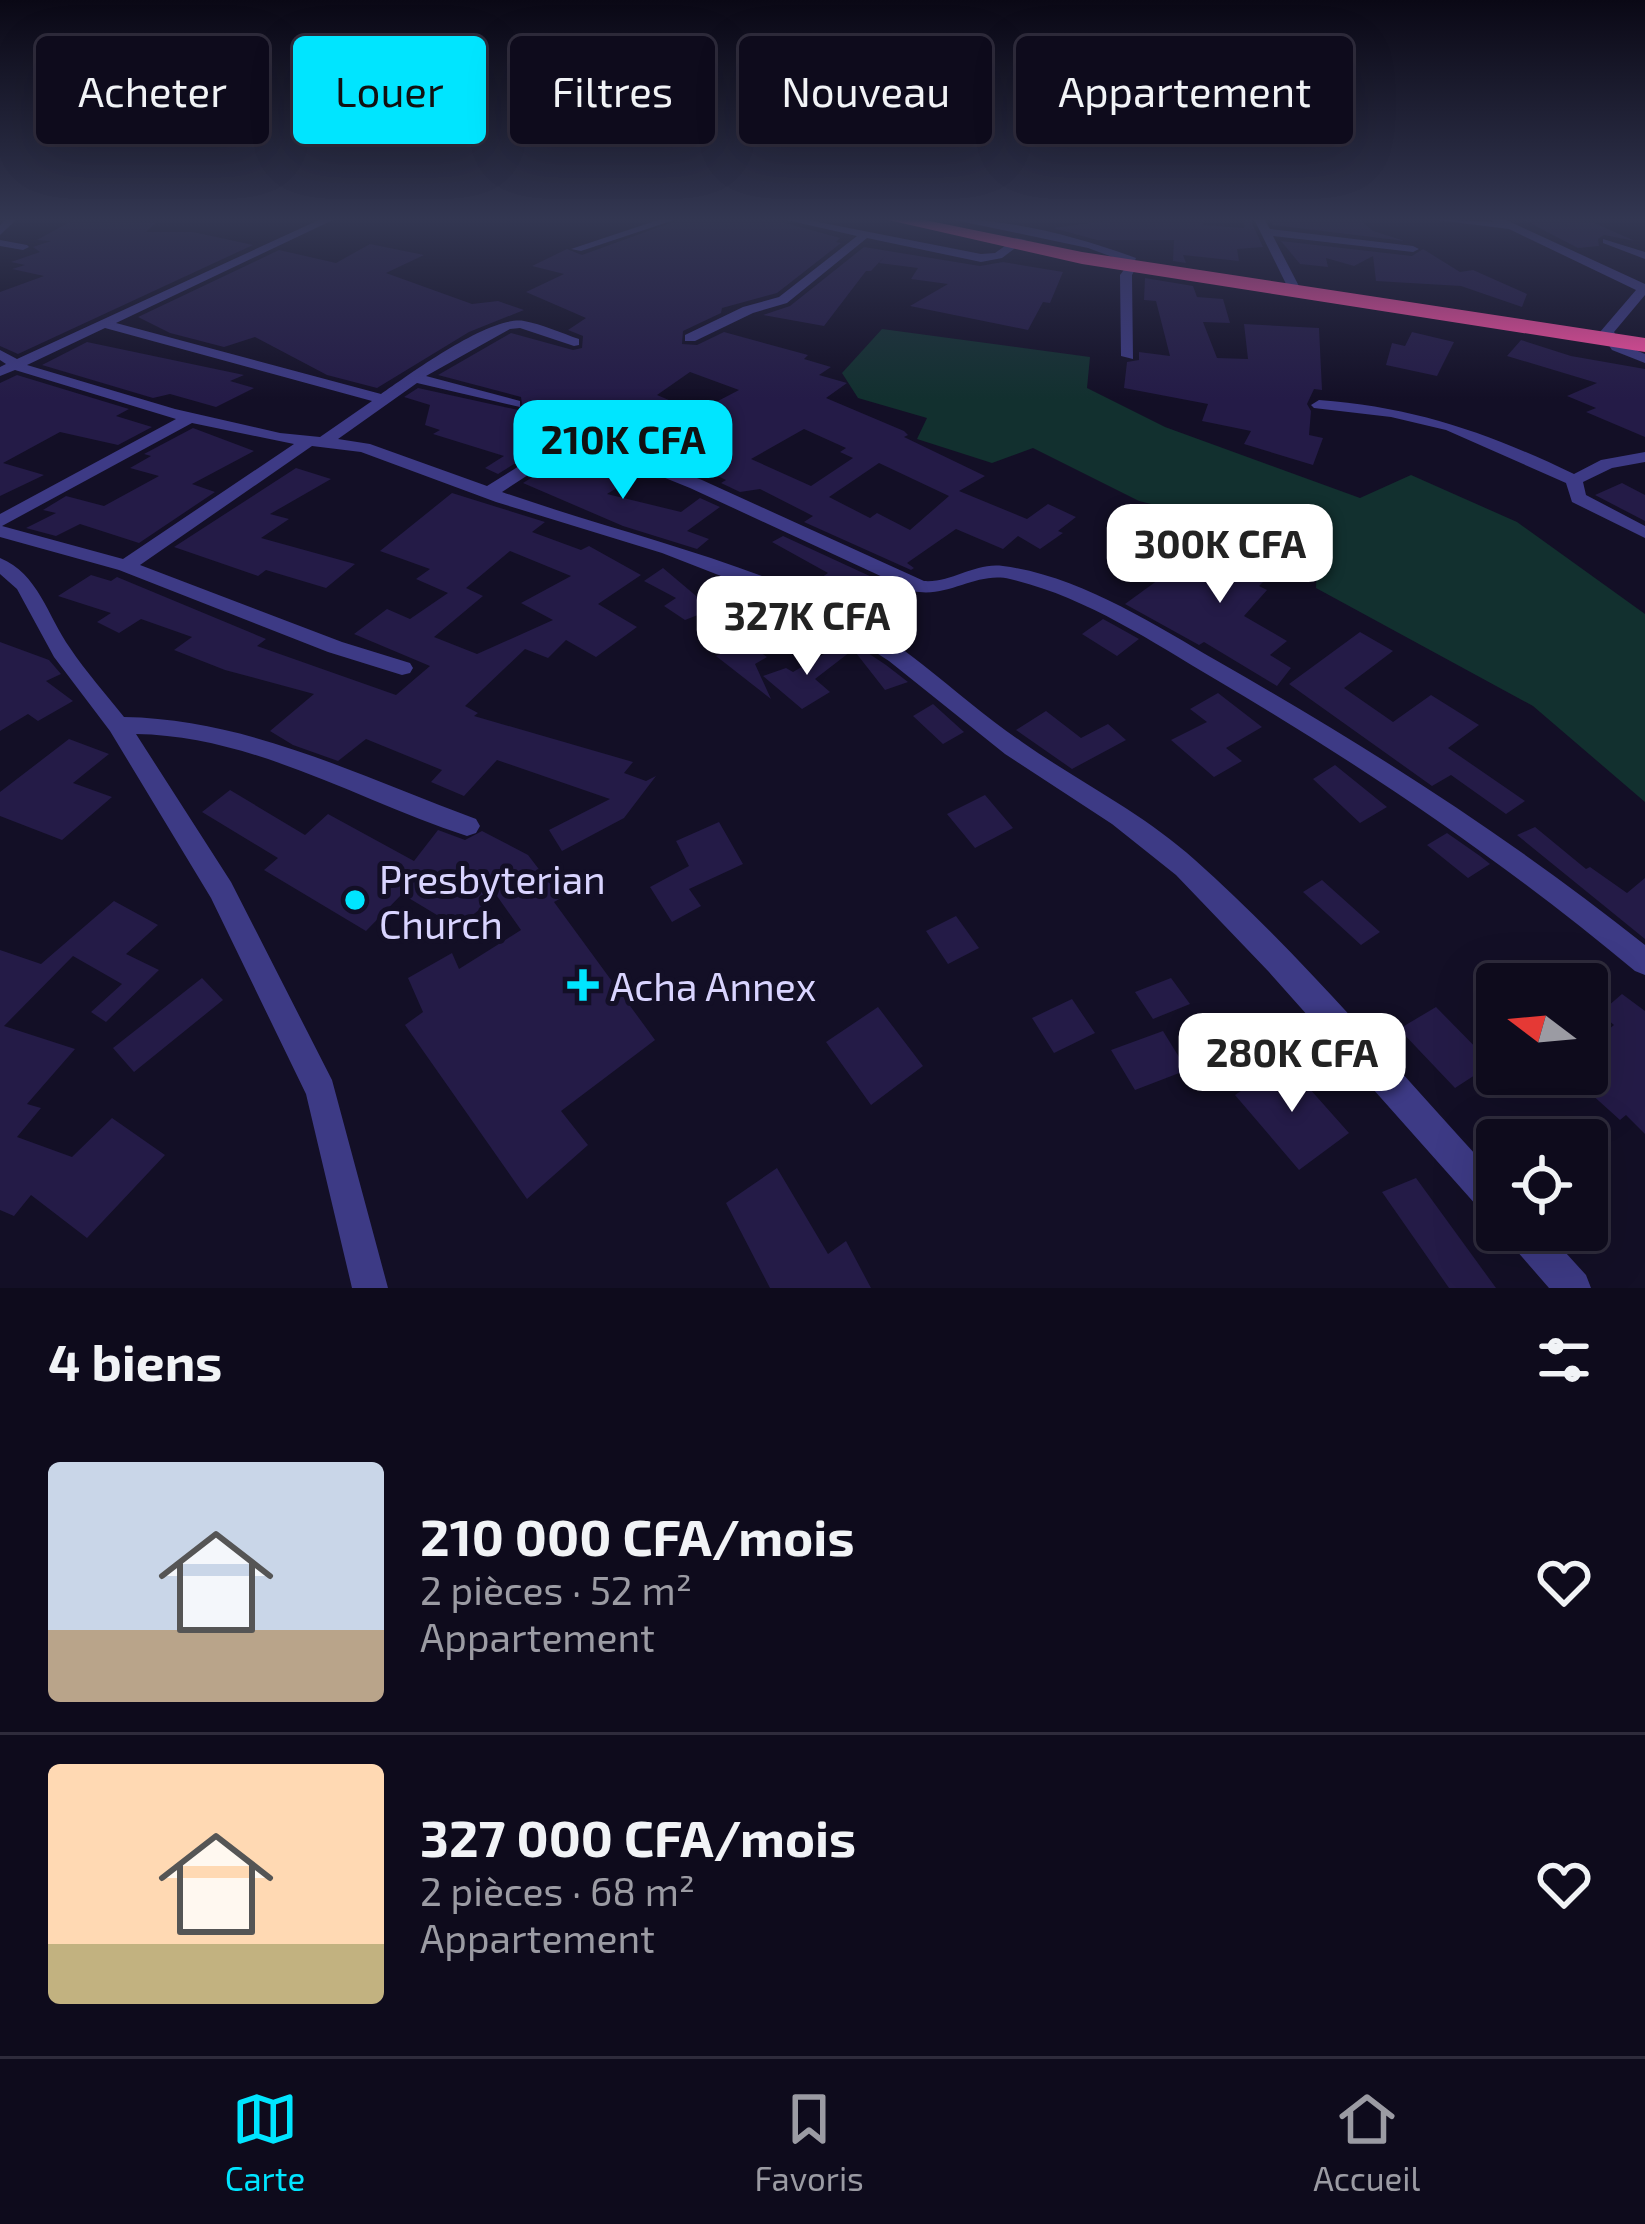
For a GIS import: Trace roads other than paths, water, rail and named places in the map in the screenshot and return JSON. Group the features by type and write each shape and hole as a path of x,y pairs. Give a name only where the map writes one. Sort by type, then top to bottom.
{"highway":[{"path":"1233,279 1645,342"}],"street":[{"path":"5,364 201,279"},
{"path":"690,338 733,316 783,300 810,279"},
{"path":"1126,279 1128,356"},
{"path":"1291,279 1296,289"},
{"path":"1644,290 1609,336 1624,352 1645,359"},
{"path":"104,324 385,400"},
{"path":"126,566 419,379 441,359 513,324 574,342"},
{"path":"5,364 190,417 364,446 488,493 609,528 818,606 897,656 1013,748 1121,817 1185,867 1280,963 1476,1180"},
{"path":"419,379 515,404"},
{"path":"1319,405 1412,412 1501,445 1574,480"},
{"path":"0,521 190,417"},
{"path":"488,493 572,440 589,440 733,500 920,587 940,589 1001,570 1099,608 1291,714 1512,860 1645,962"},
{"path":"1574,480 1607,464 1645,457"},
{"path":"1574,480 1578,498 1645,533"},
{"path":"0,531 126,566 334,647 402,668"},
{"path":"0,564 25,586 61,652 118,725 221,890 321,1091 370,1288"},
{"path":"118,725 161,725 266,751 467,826"},
{"path":"1540,1251 1573,1288"}],"place":[{"name":"Presbyterian Church","path":"355,900"},
{"name":"Acha Annex","path":"583,985"}]}
